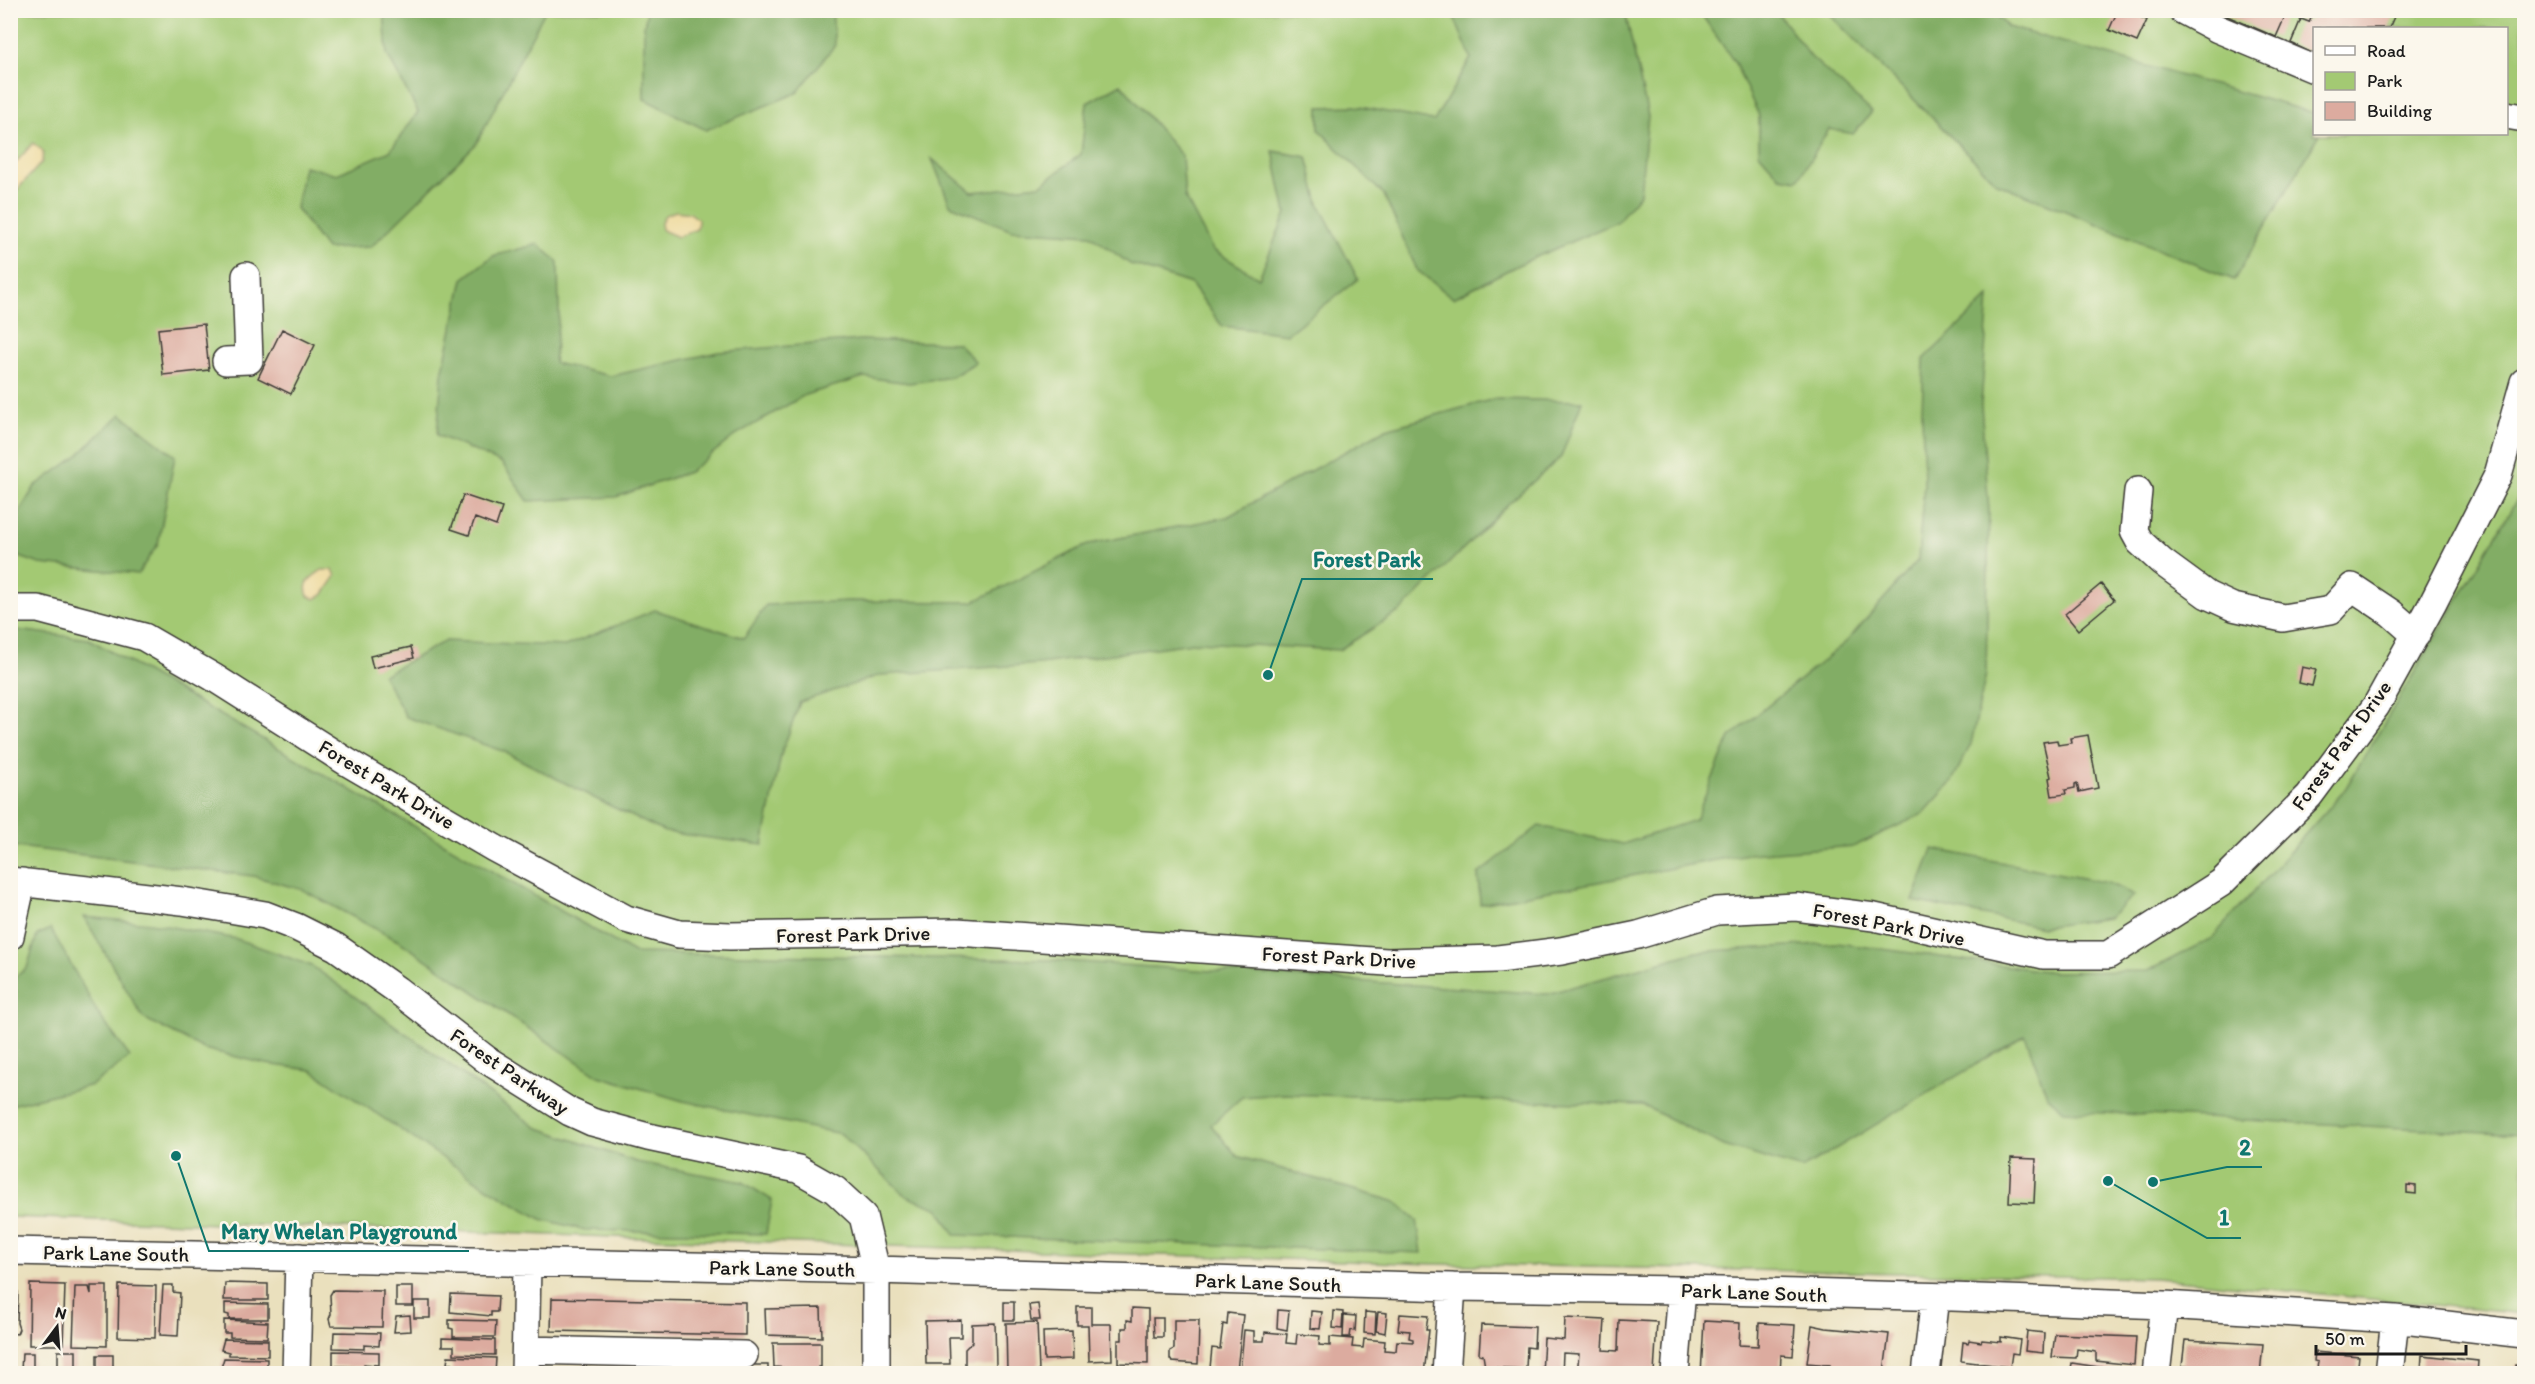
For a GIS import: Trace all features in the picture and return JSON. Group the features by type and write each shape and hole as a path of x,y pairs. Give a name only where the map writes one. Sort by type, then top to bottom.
{"street":[{"path":"2182,10 2218,29 2313,69"},
{"path":"2508,115 2524,118"},
{"path":"226,362 249,360 246,276"},
{"name":"Forest Park Drive","path":"10,609 38,609 144,637 213,677 347,762 494,848 626,919 678,934 730,936 957,932 1387,962 1498,959 1561,951 1638,934 1717,911 1796,907 1874,917 2044,955 2108,955 2221,883 2309,796 2376,706 2498,475 2524,382"},
{"name":"Forest Park Drive","path":"2498,475 2524,452"},
{"path":"2138,491 2134,531 2140,542 2162,562 2206,595 2233,607 2283,618 2331,610 2352,587 2416,634"},
{"path":"10,936 16,882"},
{"name":"Forest Parkway","path":"16,882 182,901 264,915 296,927 336,947 397,990 487,1060 570,1112 592,1122 648,1137 798,1169 835,1190 863,1216 876,1270 876,1374"},
{"name":"Park Lane South","path":"10,1251 1935,1297 2164,1305 2395,1319 2524,1334"},
{"path":"296,1374 299,1257"},
{"path":"527,1263 525,1362 744,1355"},
{"path":"1446,1374 1452,1287"},
{"path":"1675,1374 1682,1290"},
{"path":"1926,1374 1935,1297"},
{"path":"2156,1374 2164,1305"},
{"path":"2389,1374 2395,1319"}],"green space":[{"path":"1451,10 1625,11 1648,116 1640,194 1617,222 1520,264 1453,298 1417,270 1384,195 1319,130 1319,107 1355,106 1434,121 1471,58"},
{"path":"11,11 2524,11 2524,1314 2156,1278 1432,1264 11,1217"},
{"path":"384,11 545,11 476,144 371,247 326,249 296,208 304,166 337,174 390,151 418,112 387,54"},
{"path":"647,11 832,11 835,45 797,93 706,130 644,99 644,27"},
{"path":"1699,11 1776,11 1811,57 1872,112 1853,134 1829,129 1798,180 1780,177 1759,153 1759,116 1735,63"},
{"path":"1826,11 1992,11 2008,27 2313,113 2313,135 2319,135 2234,280 1997,183"},
{"path":"1121,84 1182,156 1185,197 1213,250 1259,278 1286,213 1273,151 1307,157 1319,204 1358,279 1287,334 1222,326 1191,284 1130,264 1090,235 1012,230 950,205 932,159 972,192 1040,185 1081,154 1087,103"},
{"path":"538,244 558,262 559,314 554,363 611,376 718,352 861,340 958,343 976,362 952,377 909,383 864,377 805,395 737,434 689,472 616,497 528,501 502,463 437,435 442,374 463,279 493,256"},
{"path":"1989,297 1981,405 1989,511 1986,674 1971,744 1951,783 1923,814 1855,846 1748,854 1480,904 1478,874 1539,826 1623,844 1695,820 1730,737 1847,641 1918,560 1924,483 1922,412 1924,359"},
{"path":"1494,399 1582,401 1561,457 1508,504 1402,610 1339,650 1199,642 1040,664 881,675 800,702 781,755 763,845 665,832 505,752 406,717 383,675 445,641 565,646 655,610 744,638 766,605 849,601 973,602 1089,544 1227,517 1386,429"},
{"path":"121,414 175,456 158,544 138,574 40,564 17,556 11,526 35,486 77,456"},
{"path":"2524,488 2524,1134 2064,1111 2047,1096 2025,1035 1802,1169 1724,1146 1642,1105 1283,1094 1242,1097 1211,1125 1237,1156 1396,1202 1417,1220 1422,1253 955,1235 939,1209 906,1196 841,1134 683,1101 599,1076 400,942 303,890 253,876 11,846 10,632 17,630 89,639 634,953 1050,960 1547,994 1696,952 1837,943 2053,972 2148,971 2212,938 2344,791"},
{"path":"1933,849 2108,883 2134,895 2108,918 2043,927 1913,901"},
{"path":"84,917 150,923 237,939 312,966 536,1127 636,1162 743,1182 772,1200 766,1234 585,1230 541,1219 488,1188 311,1070 266,1064 204,1049 143,1018"},
{"path":"51,929 99,1015 130,1057 92,1085 11,1105 11,980 27,968 37,935"}],"sand":[{"path":"33,143 43,151 42,162 17,190 11,189 11,168"},
{"path":"676,211 690,213 698,219 697,229 678,237 662,230 661,223 665,215"},
{"path":"322,570 333,570 336,576 324,594 315,599 308,596 306,587 309,580"}],"building":[{"path":"2118,10 2125,10 2147,20 2137,42 2109,30"},
{"path":"2213,10 2284,10 2287,12 2276,37"},
{"path":"2314,10 2397,10 2389,27 2313,27 2313,54 2291,43 2301,19 2309,22"},
{"path":"204,324 209,370 163,375 158,329"},
{"path":"282,329 315,345 291,394 258,378"},
{"path":"463,495 502,508 496,526 475,518 469,535 451,529"},
{"path":"2101,584 2114,600 2078,630 2065,614"},
{"path":"411,647 414,658 373,668 370,656"},
{"path":"2302,667 2316,670 2312,686 2299,683"},
{"path":"2088,735 2098,788 2079,792 2077,783 2075,788 2065,790 2066,794 2052,796 2049,778 2051,777 2043,742 2057,740 2058,745 2071,743 2070,738"},
{"path":"2011,1158 2036,1159 2034,1203 2009,1202"},
{"path":"2407,1185 2416,1186 2416,1194 2407,1193"},
{"path":"225,1283 268,1284 268,1300 224,1300"},
{"path":"30,1284 65,1285 63,1345 29,1345"},
{"path":"119,1285 156,1286 155,1338 118,1337"},
{"path":"163,1285 173,1285 173,1292 180,1293 178,1336 160,1335"},
{"path":"91,1286 107,1286 107,1346 73,1345 75,1287 89,1287 91,1294"},
{"path":"396,1287 413,1287 413,1306 396,1306"},
{"path":"10,1288 18,1292 17,1323 19,1329 17,1334 10,1333"},
{"path":"333,1290 383,1291 382,1327 331,1326 330,1295"},
{"path":"451,1294 498,1296 497,1312 491,1312 491,1316 450,1312"},
{"path":"552,1298 745,1302 745,1335 551,1331"},
{"path":"414,1301 430,1301 430,1318 414,1318"},
{"path":"1004,1302 1014,1302 1014,1320 1004,1320"},
{"path":"225,1303 268,1304 268,1319 229,1319 229,1315 225,1314"},
{"path":"1038,1304 1040,1320 1031,1320 1029,1305"},
{"path":"1077,1307 1091,1307 1091,1324 1111,1324 1112,1360 1089,1361 1088,1325 1077,1325"},
{"path":"821,1308 822,1337 766,1335 765,1309"},
{"path":"1132,1308 1148,1309 1148,1364 1118,1363 1118,1340 1122,1340 1122,1328 1127,1328 1127,1320 1132,1321"},
{"path":"1278,1310 1289,1311 1287,1330 1277,1328"},
{"path":"1311,1311 1322,1312 1320,1329 1310,1328"},
{"path":"1334,1311 1343,1312 1342,1329 1333,1328"},
{"path":"1365,1312 1376,1313 1375,1334 1364,1333"},
{"path":"1378,1312 1387,1313 1385,1333 1376,1331"},
{"path":"1228,1313 1243,1315 1237,1371 1210,1368 1212,1348 1220,1349 1223,1324 1227,1325"},
{"path":"1400,1314 1428,1316 1426,1330 1429,1330 1424,1374 1323,1374 1318,1371 1318,1374 1289,1374 1290,1370 1285,1370 1285,1374 1273,1374 1273,1369 1268,1369 1268,1374 1256,1374 1256,1368 1252,1368 1252,1374 1240,1374 1244,1330 1254,1331 1254,1341 1264,1341 1265,1332 1287,1334 1286,1343 1296,1344 1297,1334 1320,1336 1319,1345 1330,1346 1330,1337 1353,1339 1352,1347 1363,1348 1364,1339 1385,1341 1384,1350 1396,1351 1397,1341 1413,1342 1413,1339 1409,1338 1410,1331 1398,1330"},
{"path":"410,1315 411,1331 394,1332 396,1316"},
{"path":"1344,1315 1356,1316 1355,1331 1351,1330 1350,1337 1343,1337"},
{"path":"1153,1318 1163,1318 1163,1337 1154,1337"},
{"path":"1565,1318 1605,1320 1603,1350 1618,1351 1619,1320 1657,1322 1654,1374 1577,1374 1579,1354 1563,1353 1562,1374 1542,1374 1544,1338 1564,1340"},
{"path":"224,1320 268,1322 267,1338 230,1337 230,1333 224,1333"},
{"path":"449,1320 496,1321 495,1337 453,1337 453,1329 449,1328"},
{"path":"961,1320 961,1337 949,1337 950,1364 926,1364 925,1321"},
{"path":"1174,1320 1199,1320 1198,1364 1172,1362 1170,1359 1170,1351 1174,1349"},
{"path":"1704,1321 1740,1323 1739,1345 1758,1346 1759,1323 1795,1325 1793,1356 1781,1355 1780,1374 1701,1374"},
{"path":"1037,1322 1039,1372 1007,1373 1006,1323"},
{"path":"995,1323 996,1366 965,1367 965,1349 972,1342 972,1324"},
{"path":"1481,1325 1535,1327 1534,1348 1527,1347 1526,1369 1485,1367 1483,1355 1479,1354"},
{"path":"1812,1325 1889,1334 1884,1372 1862,1369 1862,1374 1840,1374 1840,1371 1830,1370 1830,1365 1807,1363"},
{"path":"1072,1331 1073,1359 1044,1360 1043,1332"},
{"path":"2027,1331 2044,1333 2043,1353 2025,1351"},
{"path":"334,1332 380,1333 379,1346 364,1345 364,1349 333,1348"},
{"path":"2055,1334 2136,1337 2134,1365 2096,1361 2096,1352 2077,1349 2076,1358 2052,1357"},
{"path":"2001,1337 2020,1340 2018,1354 2012,1353 2010,1367 1961,1361 1963,1342 1968,1343 1969,1340 1981,1342 1982,1340 2001,1342"},
{"path":"442,1338 495,1340 495,1355 454,1354 454,1346 442,1346"},
{"path":"224,1339 268,1340 268,1356 229,1355 229,1352 221,1350"},
{"path":"2185,1340 2263,1344 2260,1374 2182,1366"},
{"path":"773,1343 821,1343 819,1374 800,1374 800,1369 774,1367"},
{"path":"58,1351 76,1351 76,1371 58,1370"},
{"path":"333,1351 379,1352 379,1365 333,1366"},
{"path":"2315,1352 2359,1356 2357,1374 2320,1371 2320,1368 2317,1368 2318,1362 2314,1361"},
{"path":"22,1353 33,1353 33,1371 21,1371"},
{"path":"97,1355 113,1355 113,1372 97,1372"},
{"path":"2422,1355 2478,1361 2477,1374 2429,1371 2429,1374 2418,1374 2418,1370 2421,1371"},
{"path":"448,1356 496,1358 495,1374 452,1372 452,1364 447,1364"},
{"path":"224,1358 267,1359 267,1374 229,1374 229,1371 221,1368"},
{"path":"2072,1363 2124,1371 2124,1374 2070,1374"},
{"path":"749,1365 768,1365 768,1374 749,1374"},
{"path":"2515,1365 2524,1366 2524,1374 2514,1374"},
{"path":"1959,1368 2001,1371 2001,1374 1958,1374"},
{"path":"333,1369 379,1369 379,1374 333,1374"}],"place":[{"name":"Forest Park","path":"1268,675"},
{"name":"Mary Whelan Playground","path":"176,1156"},
{"name":"1","path":"2108,1181"},
{"name":"2","path":"2153,1182"}]}
